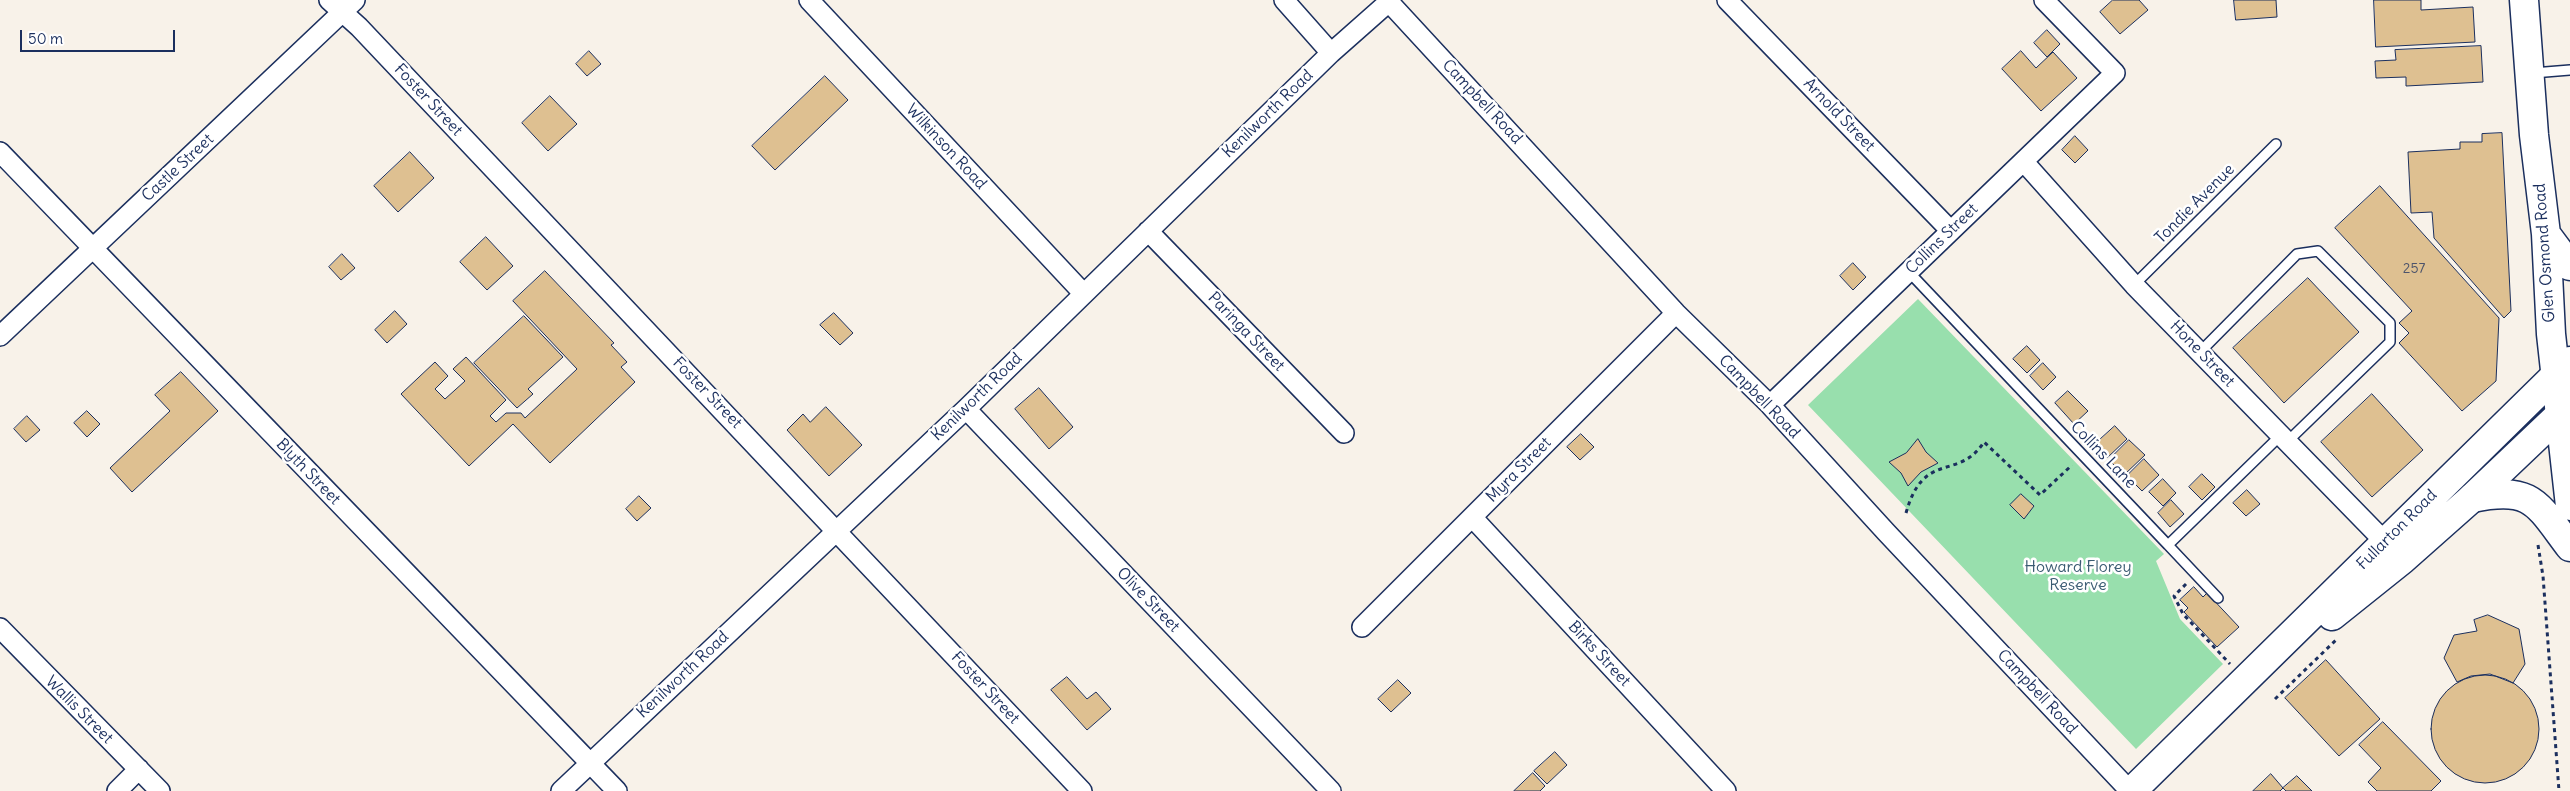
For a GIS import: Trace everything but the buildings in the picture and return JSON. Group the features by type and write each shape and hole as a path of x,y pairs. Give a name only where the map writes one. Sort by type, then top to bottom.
{"main road":[{"name":"Glen Osmond Road","path":"2524,0 2546,234 2563,368 2570,506"},
{"path":"2546,234 2570,266"},
{"name":"Fullarton Road","path":"2131,791 2225,702 2563,368"},
{"name":"Fullarton Road","path":"2225,702 2402,560 2472,498 2565,409"},
{"path":"2472,498 2498,492 2519,494 2540,507 2570,548"}],"street":[{"name":"Wilkinson Road","path":"809,0 1084,293"},
{"path":"1284,0 1331,53"},
{"name":"Arnold Street","path":"1727,0 1950,230"},
{"name":"Collins Street","path":"1770,405 2115,73 2044,0"},
{"name":"Kenilworth Road","path":"561,791 966,409 1331,53 1390,1"},
{"name":"Campbell Road","path":"1390,1 1676,313 1770,405 1893,540 2131,791"},
{"name":"Castle Street","path":"0,336 342,4"},
{"name":"Foster Street","path":"342,4 359,27 838,530 1082,791"},
{"name":"Blyth Street","path":"0,152 617,791"},
{"name":"Hone Street","path":"2024,162 2134,285 2385,542"},
{"name":"Paringa Street","path":"1148,231 1344,433"},
{"name":"Myra Street","path":"1362,628 1676,313"},
{"name":"Olive Street","path":"966,409 1331,791"},
{"name":"Birks Street","path":"1472,517 1726,791"},
{"name":"Wallis Street","path":"0,628 160,791"},
{"path":"117,791 139,769"}],"lane":[{"path":"2530,73 2570,70"},
{"name":"Tondie Avenue","path":"2134,285 2276,144"},
{"path":"2168,545 2390,342 2390,323 2318,251 2297,254 2200,352"},
{"name":"Collins Lane","path":"1908,271 2218,598"}],"path":[{"path":"1906,513 1913,491 1920,482 1940,467 1962,463 1972,458 1984,442 2040,495 2078,460"},
{"path":"2537,542 2544,585 2559,791"},
{"path":"2196,575 2174,596 2183,614 2230,664"},
{"path":"2275,699 2344,632"}],"green space":[{"name":"Howard Florey Reserve","path":"1918,299 2164,554 2156,561 2180,619 2223,664 2136,749 1808,405"}]}
